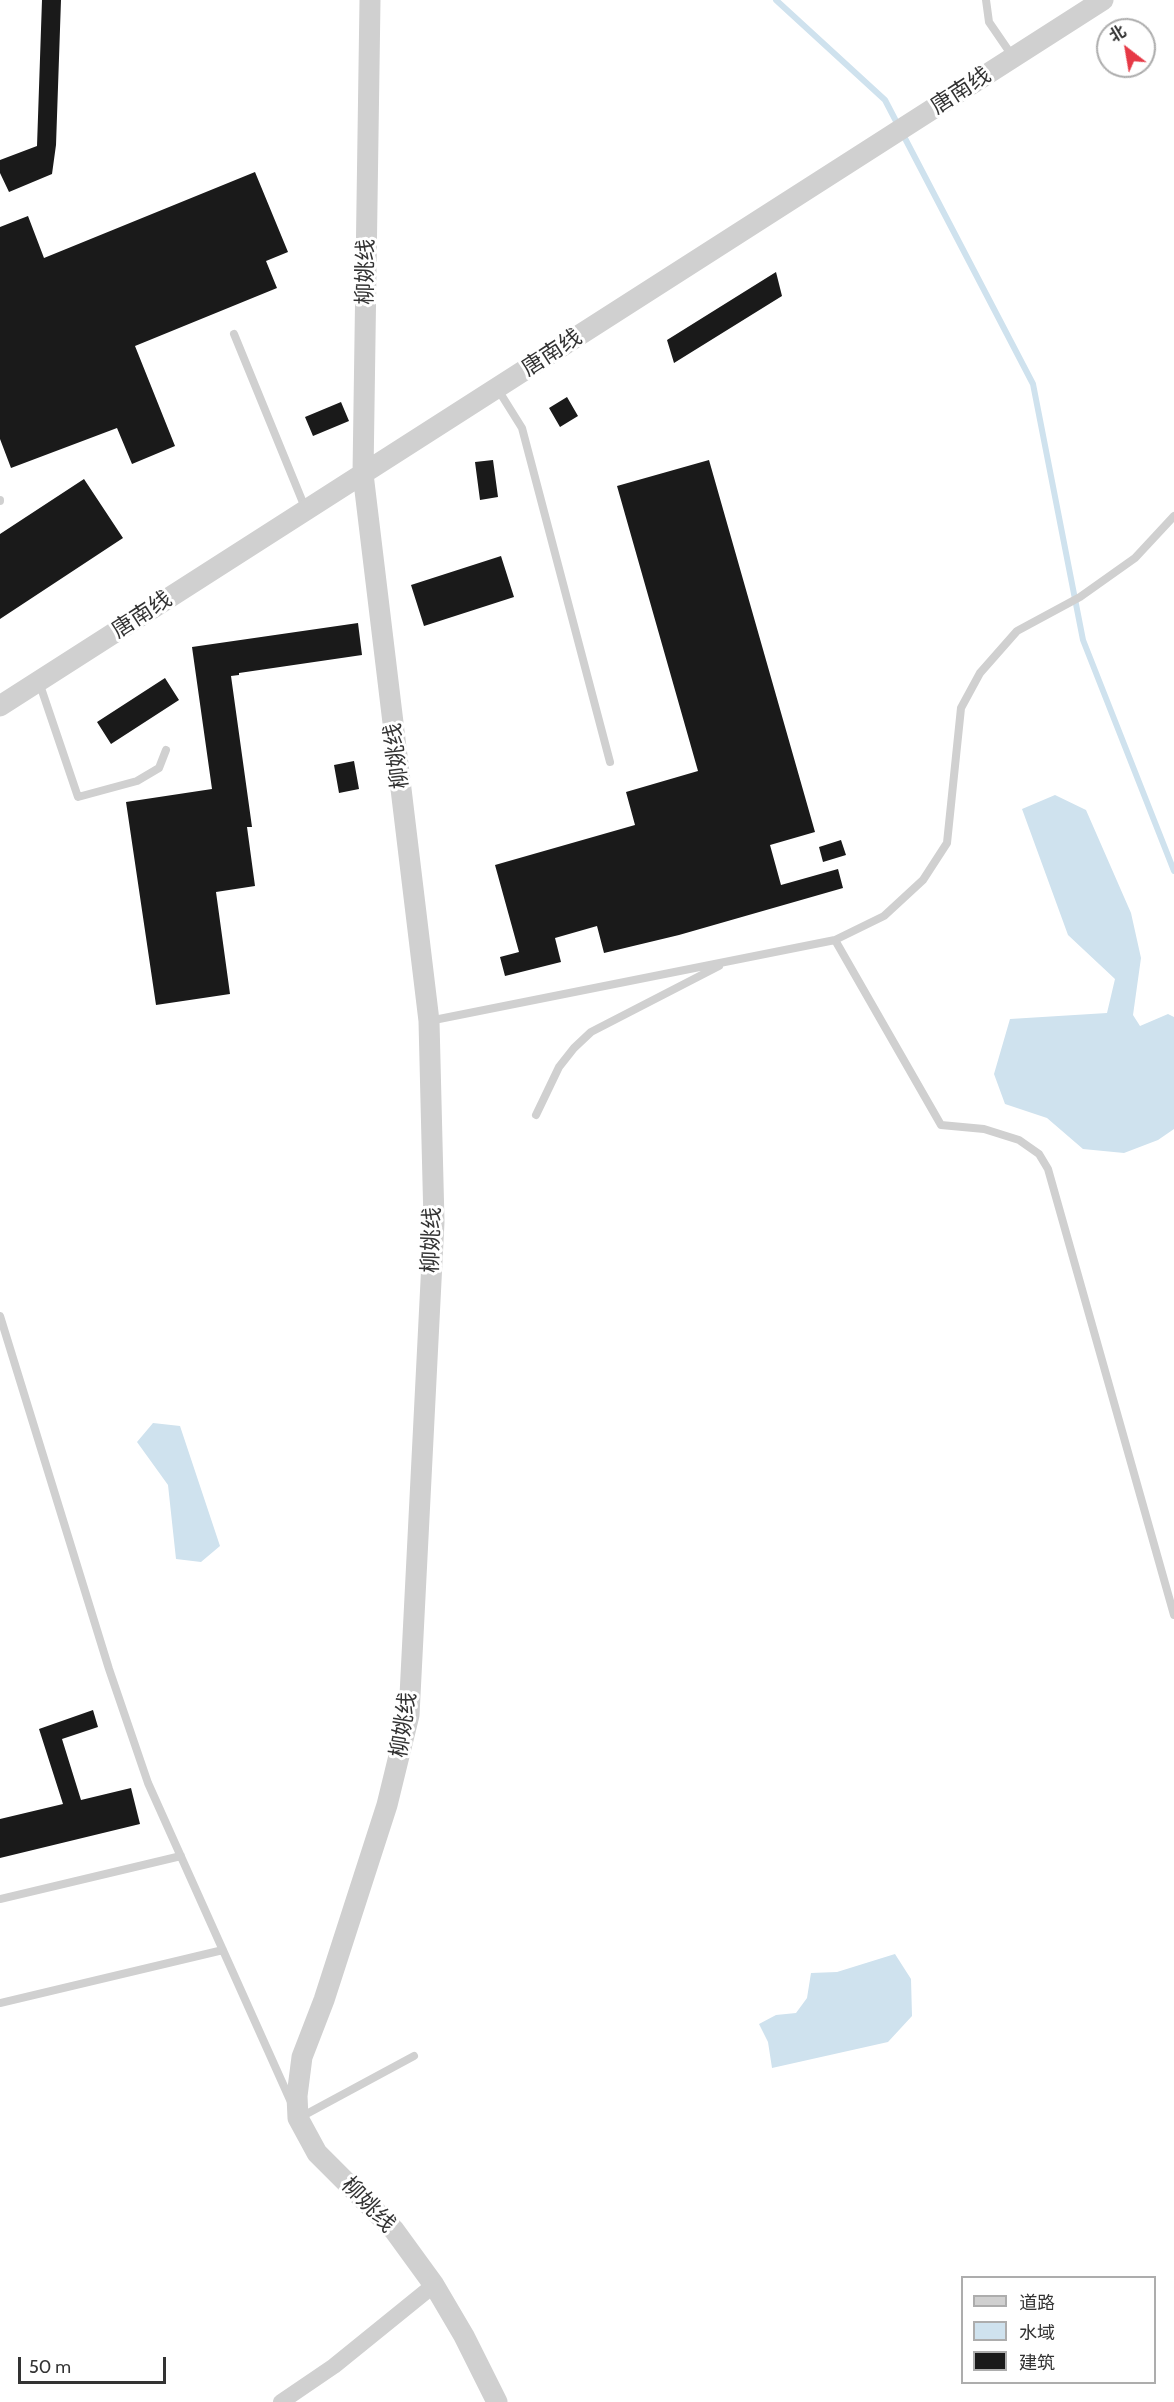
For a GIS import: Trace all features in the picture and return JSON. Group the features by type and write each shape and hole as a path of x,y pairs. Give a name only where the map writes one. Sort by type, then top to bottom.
{"street":[{"name":"柳姚线","path":"370,0 363,474 429,1021 434,1222 409,1715 387,1805 324,2000 302,2058 297,2096 298,2118 317,2153 394,2230 434,2285 464,2336 497,2402"},
{"name":"唐南线","path":"0,706 1103,0"},
{"path":"281,2402 334,2366 434,2285"}],"lane":[{"path":"986,0 989,22 1013,58"},
{"path":"234,334 307,510"},
{"path":"497,388 522,428 610,762"},
{"path":"429,1021 835,940 884,916 923,880 947,843 961,708 980,673 1017,631 1080,597 1135,558 1174,516"},
{"path":"38,681 78,797 137,781 159,768 166,750"},
{"path":"835,940 941,1125 984,1129 1019,1140 1039,1154 1048,1169 1174,1615"},
{"path":"536,1115 559,1067 591,1032 727,962"},
{"path":"0,1316 109,1669 148,1783 298,2118 414,2056"},
{"path":"0,1899 181,1856"},
{"path":"0,2003 223,1950"}],"water":[{"path":"1055,795 1086,810 1131,913 1141,958 1133,1015 1140,1026 1168,1014 1174,1017 1174,1129 1158,1140 1124,1153 1083,1149 1047,1118 1005,1104 994,1074 1010,1019 1107,1013 1115,979 1068,935 1022,809"},
{"path":"153,1423 180,1426 220,1546 201,1562 176,1559 168,1485 137,1442"},
{"path":"895,1954 911,1979 912,2016 888,2042 772,2068 768,2042 759,2024 776,2015 796,2013 807,1998 811,1973 837,1972"}],"building":[{"path":"42,0 61,0 56,145 52,174 9,192 0,173 0,160 37,146"},
{"path":"255,172 288,252 266,261 277,288 135,346 175,446 132,464 117,428 11,468 0,439 0,227 28,216 44,258"},
{"path":"776,272 782,296 674,363 667,340"},
{"path":"567,397 578,416 560,427 549,408"},
{"path":"341,402 349,421 313,436 305,417"},
{"path":"493,460 498,497 480,500 475,462"},
{"path":"709,460 815,832 770,845 781,885 838,869 843,888 679,935 604,953 597,926 555,938 561,962 505,976 500,957 519,952 495,865 635,825 626,792 698,771 617,486"},
{"path":"84,479 123,538 0,619 0,534"},
{"path":"501,556 514,597 424,626 411,585"},
{"path":"358,623 362,655 231,676 252,827 247,827 255,886 216,892 230,994 156,1005 126,802 212,789 192,647"},
{"path":"165,678 179,700 111,744 97,722"},
{"path":"354,761 359,789 339,793 334,765"},
{"path":"841,840 846,855 823,862 819,847"},
{"path":"93,1710 98,1727 62,1739 81,1800 131,1788 140,1824 0,1858 0,1819 63,1804 39,1729"}],"waterway":[{"path":"776,0 885,100 1033,384 1083,640 1174,871"}]}
